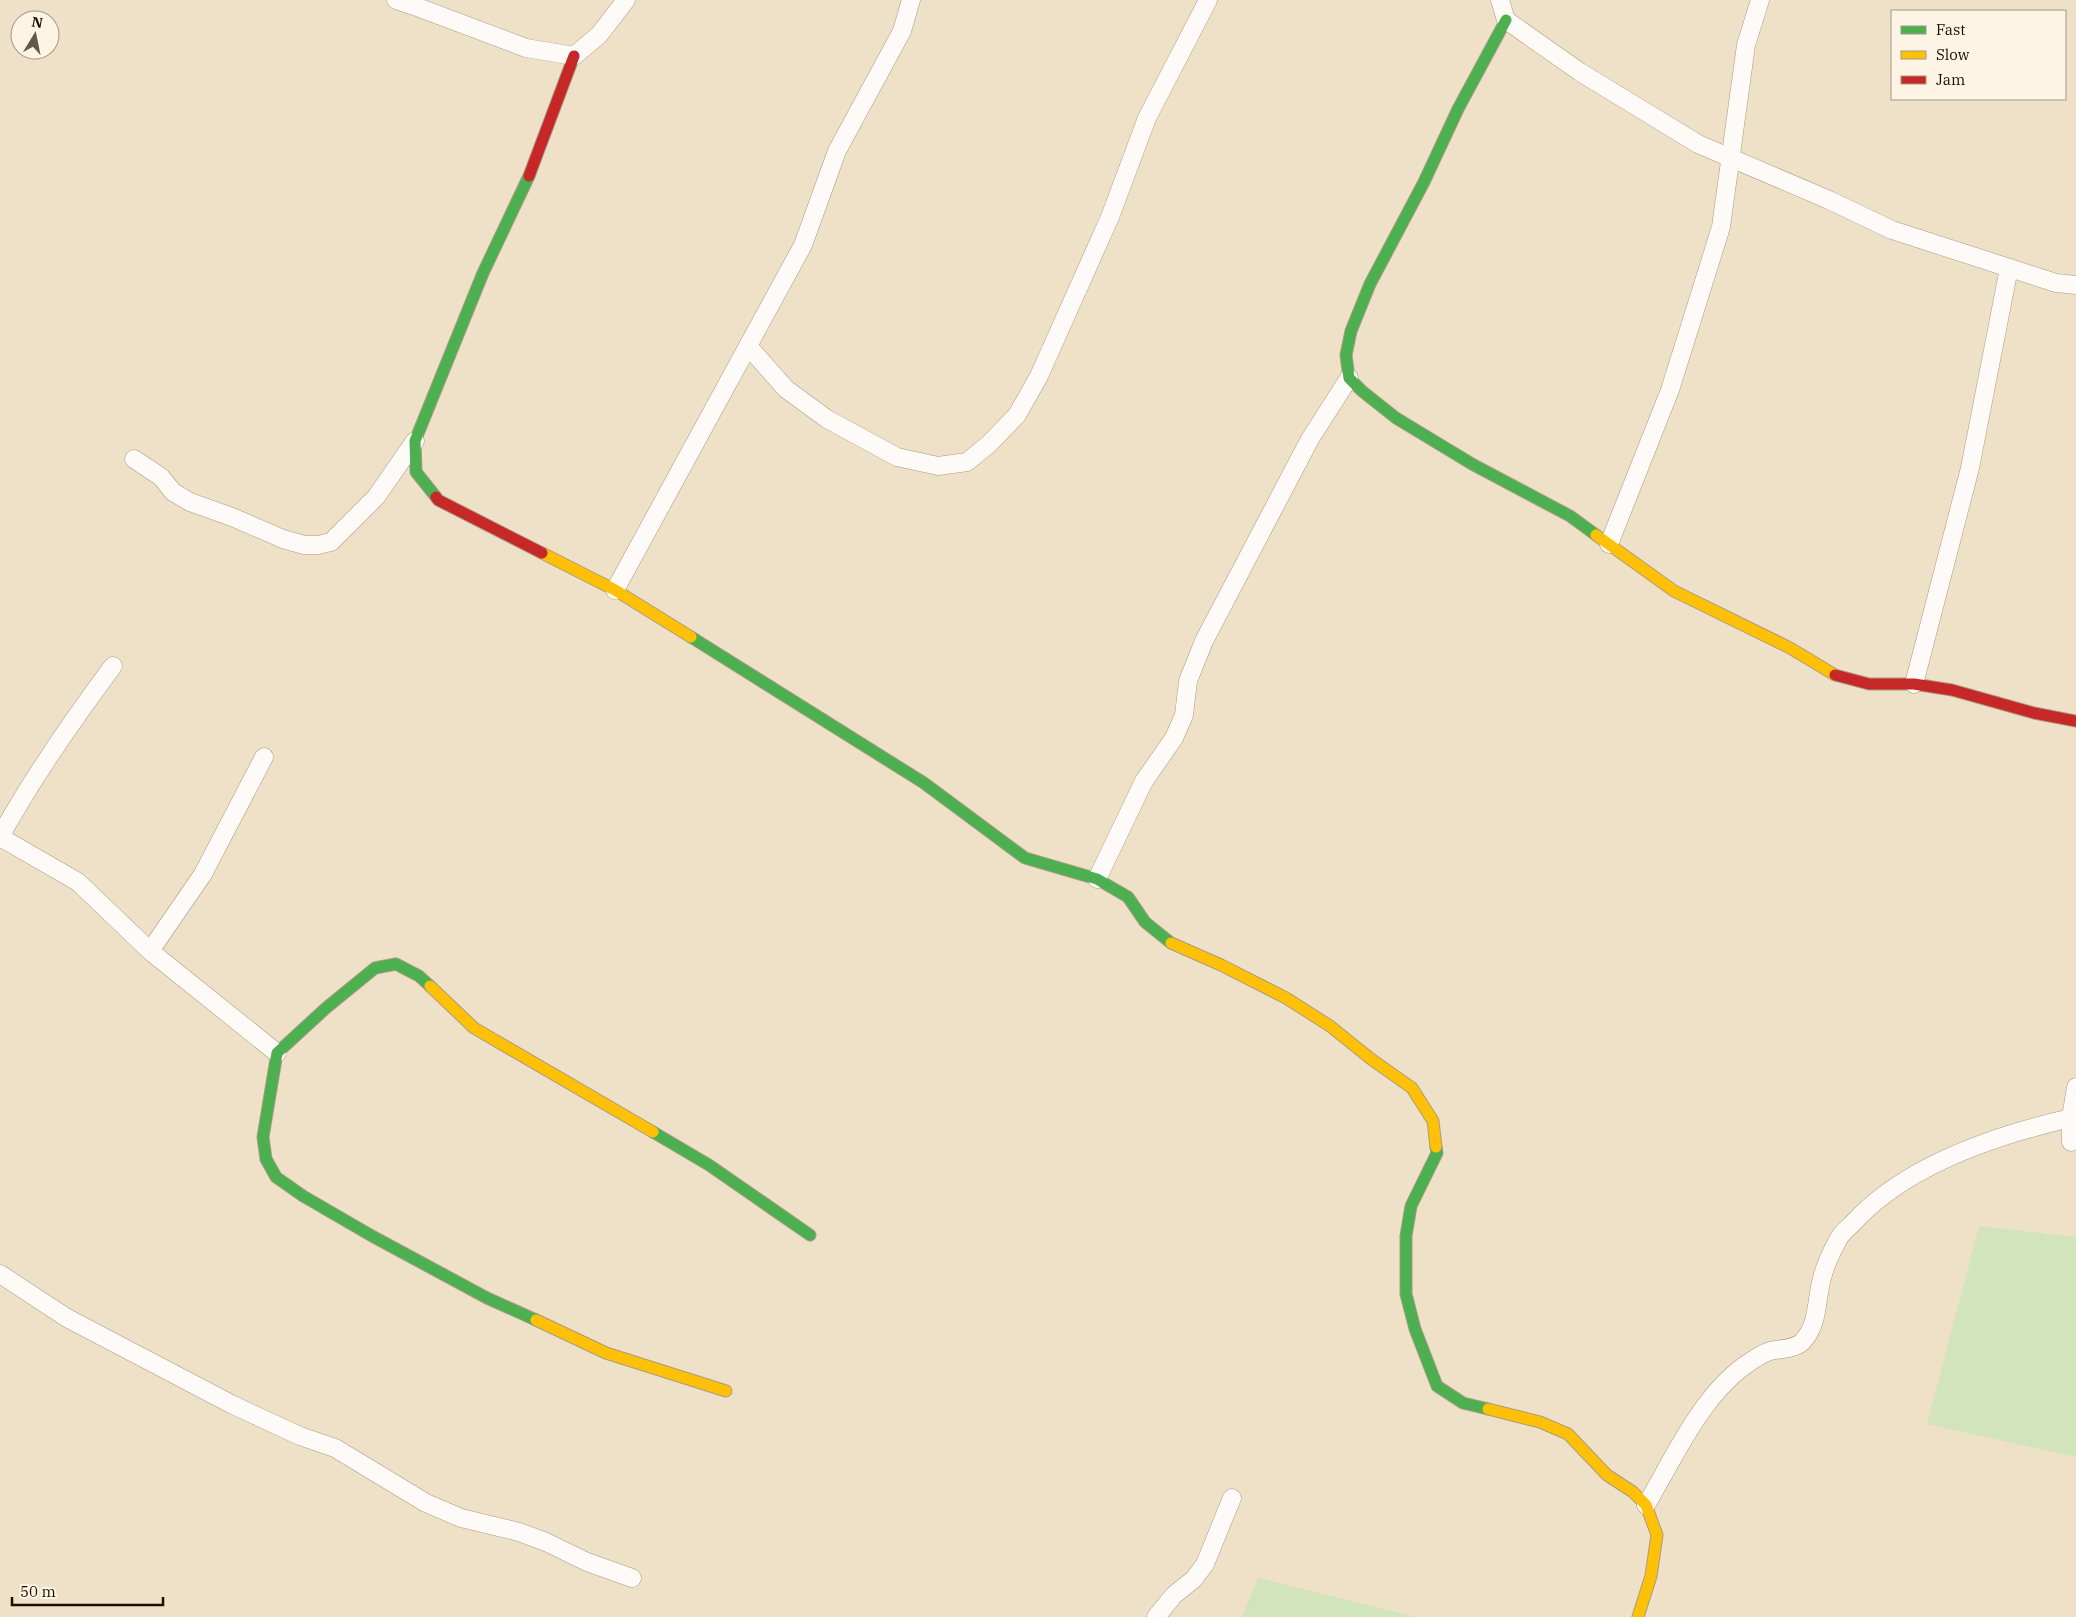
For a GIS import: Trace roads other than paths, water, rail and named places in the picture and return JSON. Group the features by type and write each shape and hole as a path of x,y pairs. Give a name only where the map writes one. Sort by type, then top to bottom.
{"street":[{"path":"396,0 526,48 574,56"},
{"path":"134,459 161,477 173,492 190,502 304,545 318,545 331,542 376,497 415,441 483,273 533,168 574,56 599,35 626,0"},
{"path":"615,590 804,245 837,151 902,31 911,0"},
{"path":"748,346 786,389 827,419 897,457 938,466 966,462 990,444 1017,415 1039,376 1110,217 1147,118 1208,0"},
{"path":"1500,0 1506,20 1580,72 1698,144 1829,200 1892,230 2056,283 2076,285"},
{"path":"1609,544 1670,390 1721,227 1746,45 1760,0"},
{"path":"1506,20 1458,109 1424,182 1370,284 1351,331 1346,355 1349,378 1362,392 1396,418 1472,464 1570,516 1674,591 1790,648 1831,674 1869,684 1914,684 1952,690 2076,721"},
{"path":"1914,684 1970,468 2009,268"},
{"path":"1097,879 1144,781 1174,738 1184,715 1188,681 1204,641 1310,439 1349,378"},
{"path":"415,441 416,472 438,500 615,590 924,783 1025,858 1097,879 1128,897 1145,922 1168,942 1222,965 1286,998 1330,1026 1371,1059 1412,1088 1433,1121 1437,1153 1410,1206 1406,1236 1406,1294 1416,1329 1437,1386 1463,1402 1540,1422 1568,1434 1607,1475 1633,1492 1646,1505 1657,1534 1651,1576 1638,1617"},
{"path":"113,666 77,714 24,793 0,837 78,882 150,951 278,1053"},
{"path":"150,951 203,874 264,756"},
{"path":"726,1391 606,1353 487,1298 365,1232 303,1196 276,1177 266,1159 263,1137 278,1053 326,1008 375,968 396,964 419,976 474,1028 709,1165 810,1235"},
{"path":"2071,1142 2071,1118 2076,1088"},
{"path":"1646,1505 1684,1437 1713,1396 1742,1367 1768,1352 1800,1344 1804,1340 1815,1319 1822,1277 1838,1238 1866,1209 1904,1181 1959,1153 2034,1126 2071,1118"},
{"path":"0,1274 67,1318 234,1405 300,1436 335,1448 426,1503 461,1518 519,1532 546,1542 587,1562 632,1578"},
{"path":"1156,1617 1174,1595 1194,1579 1205,1564 1232,1498"}]}
